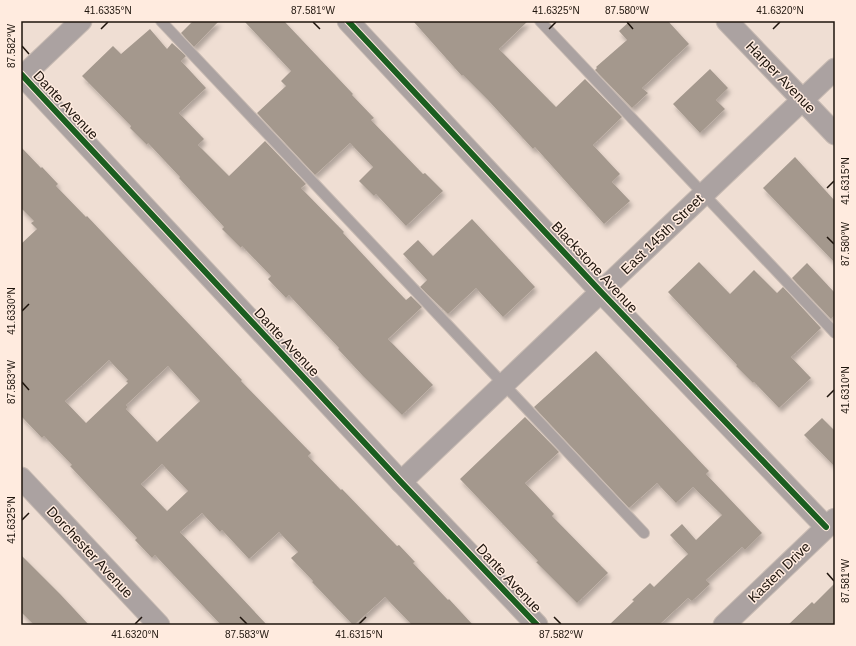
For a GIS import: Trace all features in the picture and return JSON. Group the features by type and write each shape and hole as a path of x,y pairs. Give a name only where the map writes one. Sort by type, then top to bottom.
{"street":[{"path":"22,76 81,21"},
{"name":"Blackstone Avenue","path":"348,21 602,292 831,523"},
{"name":"Harper Avenue","path":"727,21 835,134"},
{"name":"East 145th Street","path":"401,482 835,69"},
{"name":"Dante Avenue","path":"22,76 401,482 537,625"},
{"name":"Dorchester Avenue","path":"21,478 159,625"},
{"name":"Kasten Drive","path":"724,625 831,523"}],"lane":[{"path":"161,21 644,533"},
{"path":"540,21 835,334"}],"building":[{"path":"193,21 219,21 194,47 181,33"},
{"path":"244,21 284,21 353,94 352,95 374,118 371,120 423,174 425,173 443,191 406,226 376,194 374,196 359,181 373,167 350,143 315,175 257,113 286,86 281,81 291,71"},
{"path":"413,21 528,21 499,49 556,107 585,79 622,117 593,145 620,174 612,182 630,201 604,224 535,147 533,149 488,100 463,75 462,76"},
{"path":"630,21 668,21 689,44 642,88 648,93 632,108 595,70 597,68 596,67 627,40 619,31"},
{"path":"150,29 167,49 172,43 186,56 181,61 206,88 179,113 204,139 198,145 229,176 265,141 306,184 301,188 344,232 343,233 383,276 406,300 411,296 422,307 388,339 433,385 402,415 363,376 289,295 286,298 268,279 271,276 242,246 241,248 222,229 224,227 179,178 180,177 148,143 147,145 130,128 131,126 82,76 113,46 121,54"},
{"path":"710,69 728,88 716,100 725,109 700,133 673,104"},
{"path":"21,147 41,168 42,167 58,184 56,186 86,217 87,216 242,380 241,381 311,453 308,456 397,546 399,545 415,562 413,563 473,625 412,625 385,597 353,625 291,558 298,552 279,532 249,559 222,530 220,532 202,513 180,532 267,625 221,625 155,555 152,558 135,540 137,538 70,466 72,465 44,436 42,438 21,416 21,244 37,229 31,223 34,221 21,208","holes":["109,360 128,380 126,381 128,383 86,423 65,401","168,366 200,401 157,442 126,409 128,407 126,405","162,464 188,491 167,511 141,484"]},
{"path":"795,157 835,201 835,263 763,188"},
{"path":"472,219 535,287 503,317 476,288 448,314 420,287 427,280 403,254 418,240 433,256"},
{"path":"699,262 730,294 754,270 777,293 783,287 821,328 791,357 811,378 779,408 736,366 737,365 668,292"},
{"path":"807,263 835,293 835,315 831,319 792,278"},
{"path":"596,351 709,471 706,474 762,533 745,550 742,547 706,580 710,584 692,601 688,598 659,625 609,625 650,583 654,587 688,554 670,535 682,524 696,540 722,515 693,487 676,503 657,483 629,508 534,407"},
{"path":"525,417 559,452 525,483 554,514 552,516 608,573 577,603 536,562 538,561 460,479"},
{"path":"822,418 835,431 835,467 804,435"},
{"path":"21,555 89,625 34,625 21,612"},
{"path":"835,583 835,625 788,625 812,602 814,604"}],"cycle path":[{"path":"348,21 601,292 826,527"},
{"path":"21,74 401,482 537,625"}]}
